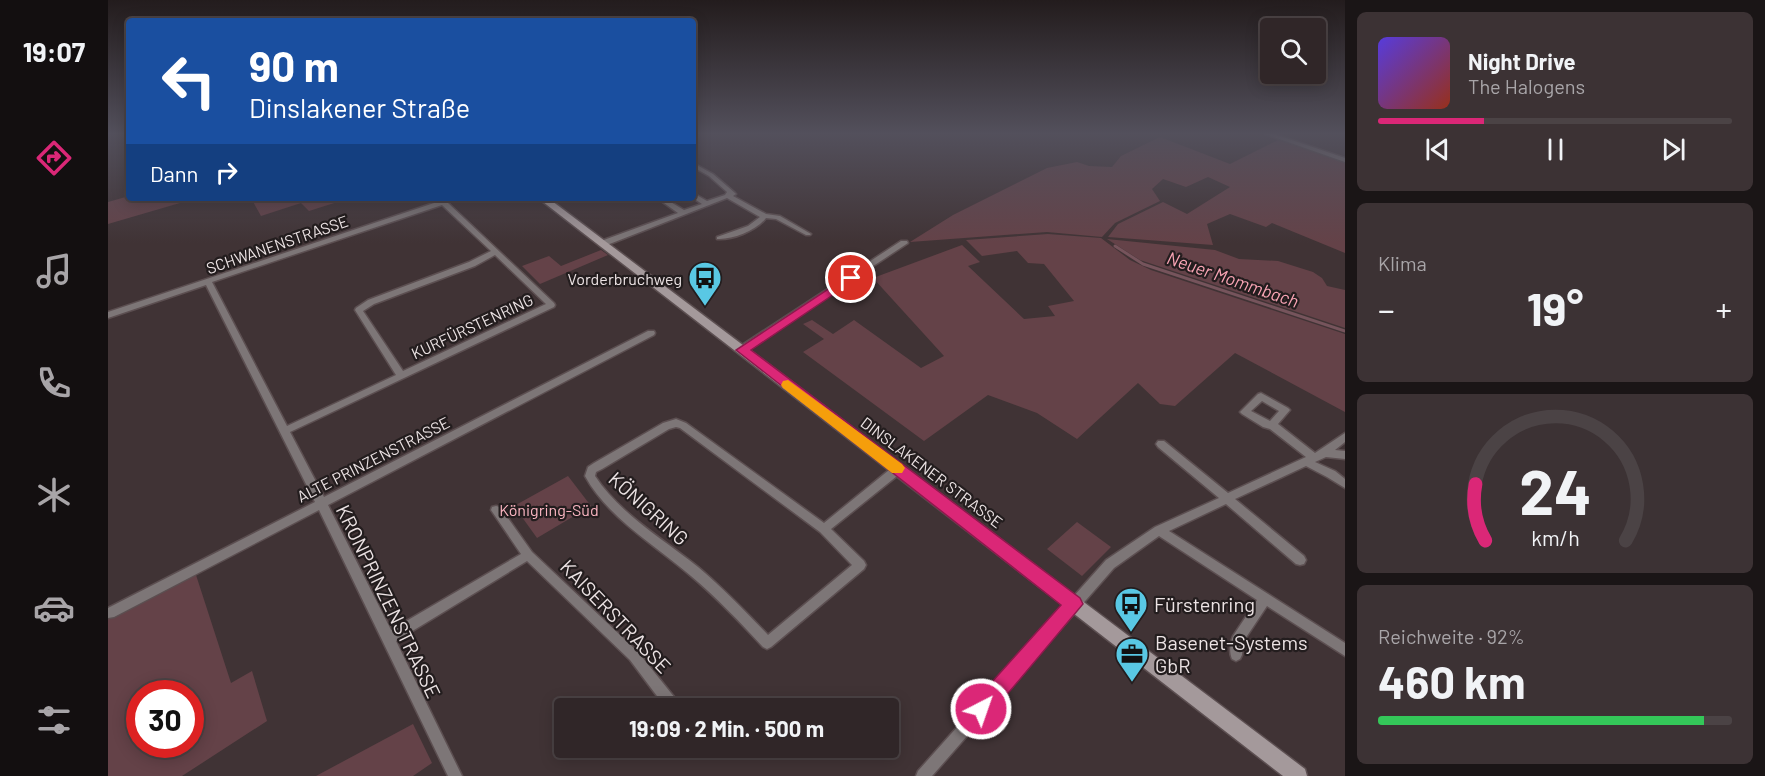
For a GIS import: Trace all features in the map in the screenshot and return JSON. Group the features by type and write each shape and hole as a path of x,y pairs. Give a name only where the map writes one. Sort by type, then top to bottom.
{"main road":[{"name":"DINSLAKENER STRASSE","path":"546,201 1298,776"}],"street":[{"path":"701,170 724,186 731,195 764,216 777,218 808,234"},
{"path":"604,243 731,195"},
{"path":"696,197 707,204"},
{"name":"SCHWANENSTRASSE","path":"108,315 446,201"},
{"path":"664,201 682,213"},
{"name":"KURFÜRSTENRING","path":"284,431 551,305 443,202"},
{"path":"719,238 761,221 764,216"},
{"path":"742,350 904,243"},
{"name":"KURFÜRSTENRING","path":"401,376 359,310 371,302 472,264 495,252"},
{"name":"KRONPRINZENSTRASSE","path":"208,282 321,502 455,776"},
{"name":"ALTE PRINZENSTRASSE","path":"110,613 651,333"},
{"name":"KÖNIGRING","path":"676,423 683,425 824,529 861,565 767,643 697,574 594,485 590,476 592,470 598,466 666,426 676,423"},
{"path":"1272,425 1310,460 1345,484"},
{"path":"923,776 1110,564 1159,530 1325,453 1345,437"},
{"path":"1161,444 1226,499 1246,512 1300,560"},
{"path":"1325,453 1345,455"},
{"path":"824,529 898,469"},
{"name":"KAISERSTRASSE","path":"496,510 528,555 634,656 666,698"},
{"path":"1159,530 1264,600 1345,650"},
{"path":"388,638 528,555"},
{"path":"1236,655 1237,640 1264,600"}],"green space":[{"path":"1043,170 1345,170 1345,253 1272,223 1266,227 1230,214 1207,224 1213,245 1108,237 1118,224 1163,202 1187,214 1230,187 1208,177 1186,187 1163,179 1152,189 1160,201 1115,223 1102,237 1047,232 910,242 953,215"},
{"path":"126,197 126,201 187,201 108,224 108,202"},
{"path":"253,201 341,201 309,211 301,203 261,216"},
{"path":"1048,234 1101,238 1130,260 1151,270 1345,334 1345,412 1235,353 1175,406 1160,404 1138,383 1077,439 1037,413 988,395 924,441 803,352 824,339 803,324 812,320 833,334 854,320 921,368 944,356 873,278 962,245 980,262 968,266 1024,319 1055,316 1048,306 1074,301 1044,264 1028,263 1017,251 982,256 966,240"},
{"path":"1107,239 1215,250 1239,259 1278,261 1313,272 1322,278 1327,286 1345,290 1345,328 1140,260"},
{"path":"601,250 608,255 540,284 522,266 549,256 561,266"},
{"name":"Königring-Süd","path":"568,476 591,506 537,538 514,506"},
{"path":"1077,522 1111,547 1082,576 1047,549"},
{"path":"196,575 231,683 252,671 267,721 182,776 108,776 108,618"},
{"path":"413,724 432,763 413,776 316,776"}],"waterway":[{"name":"Neuer Mommbach","path":"1115,246 1143,264 1345,331"}],"slow traffic":[{"path":"788,385 897,468"}],"place":[{"name":"Vorderbruchweg","path":"705,307"},
{"name":"Fürstenring","path":"1131,633"},
{"name":"Basenet-Systems GbR","path":"1132,683"}],"route":[{"path":"851,278 742,350 1074,604 981,709"}]}
